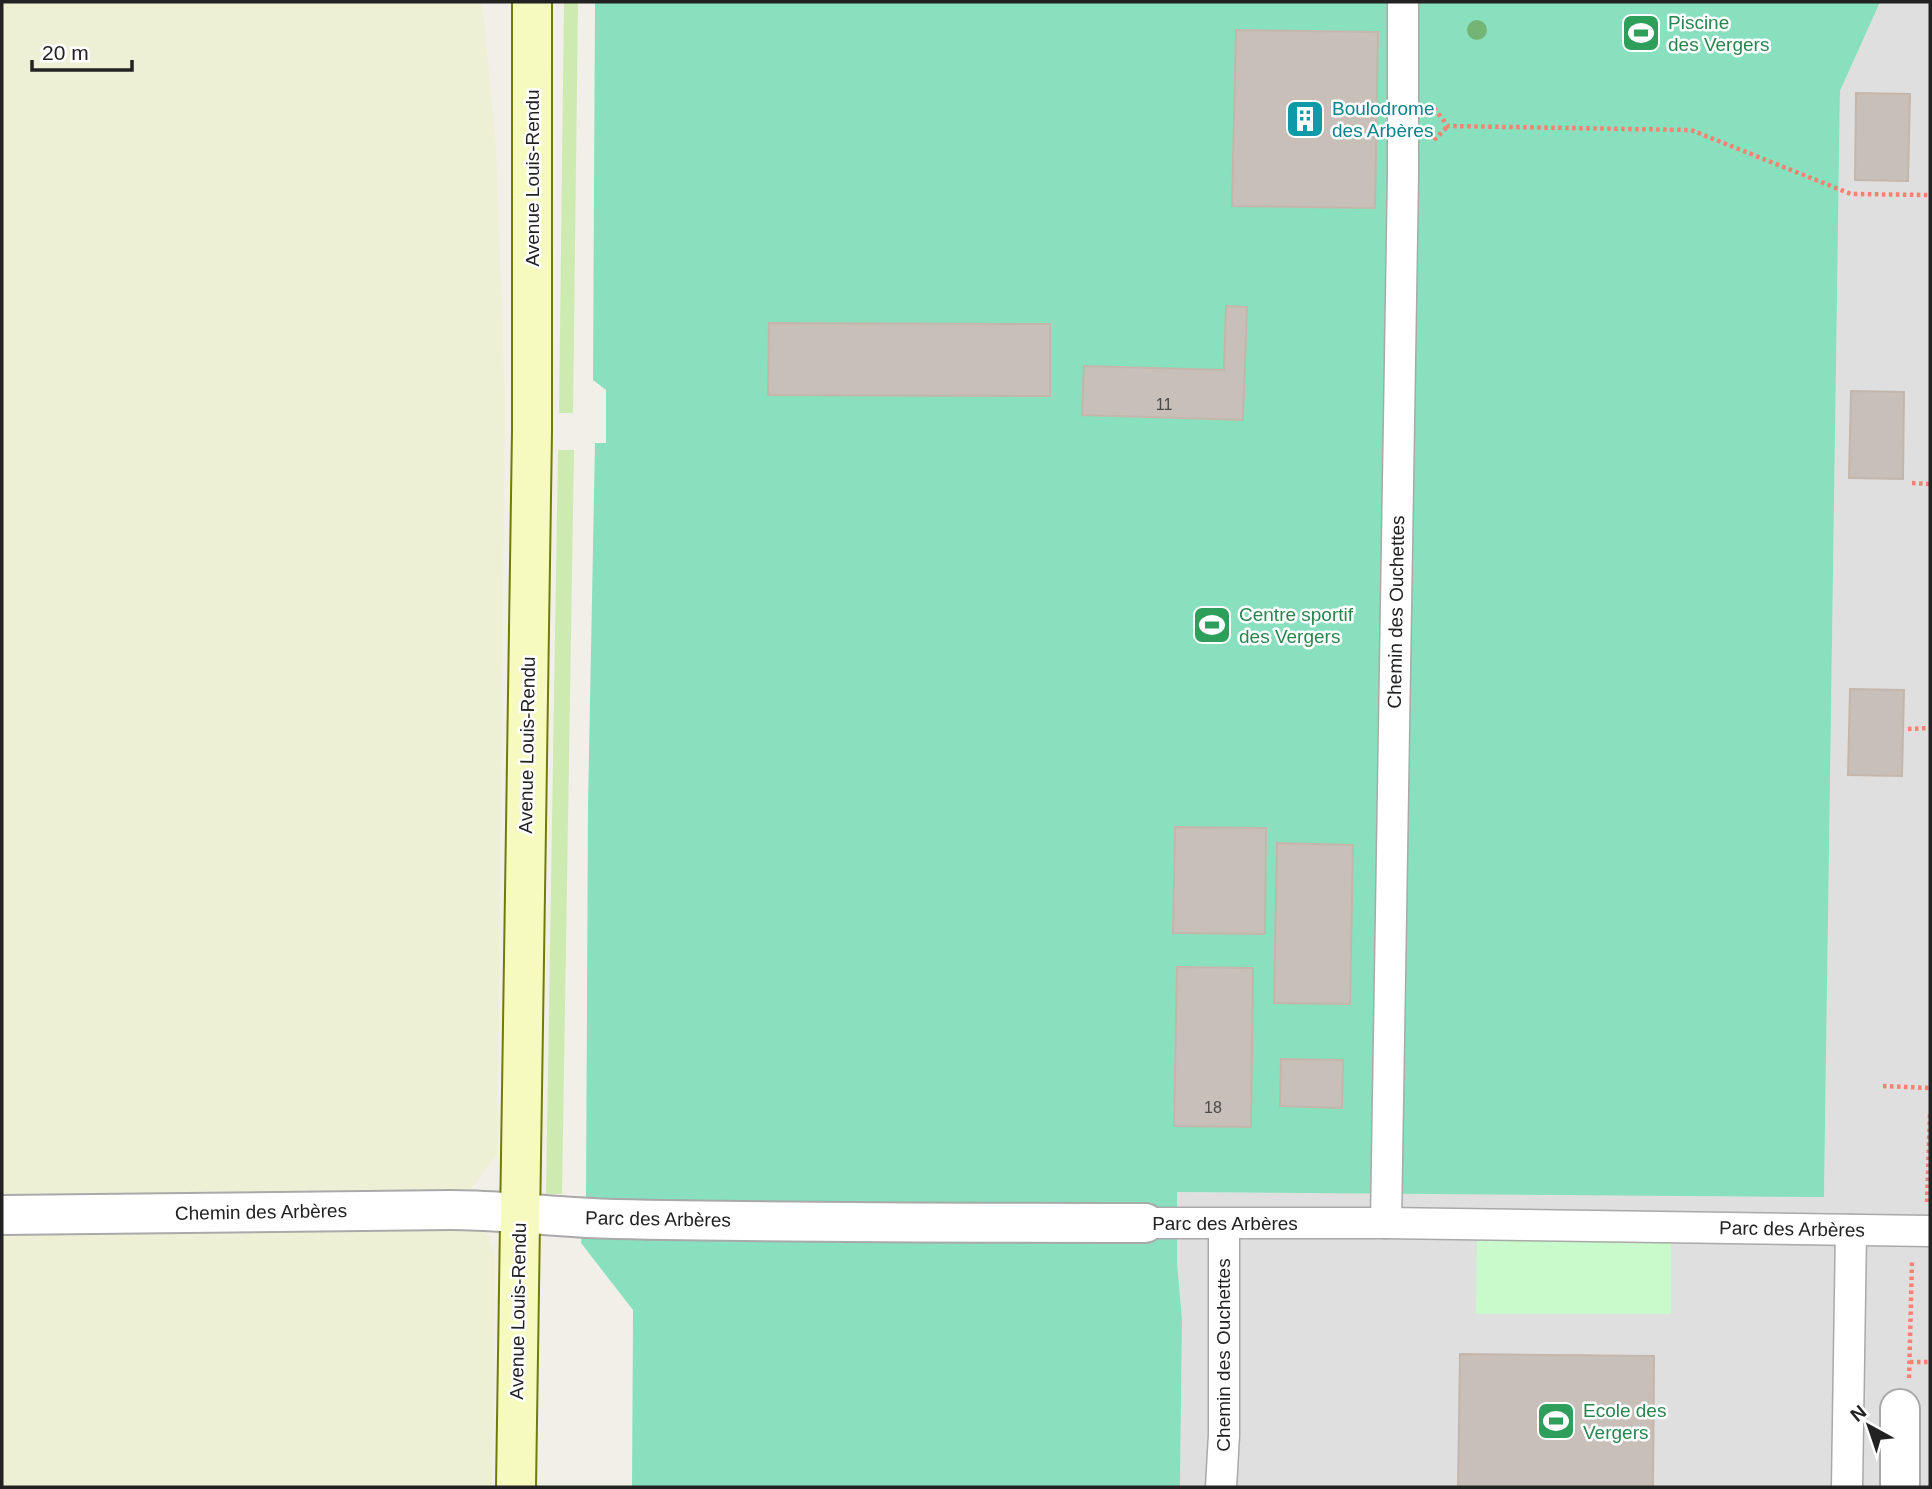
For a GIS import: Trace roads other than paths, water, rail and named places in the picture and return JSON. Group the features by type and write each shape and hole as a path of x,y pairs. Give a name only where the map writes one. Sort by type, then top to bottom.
{"main road":[{"name":"Avenue Louis-Rendu","path":"516,1487 532,431 532,2"}],"street":[{"name":"Chemin des Ouchettes","path":"1386,1223 1403,2"},
{"name":"Chemin des Arbères","path":"2,1215 451,1210 520,1212"},
{"name":"Parc des Arbères","path":"520,1212 627,1219 1386,1223 1930,1231"},
{"name":"Chemin des Ouchettes","path":"1221,1487 1224,1435 1224,1224"},
{"path":"1847,1487 1851,1230"},
{"path":"1900,1409 1900,1487"}],"place":[{"name":"Piscine des Vergers","path":"1641,33"},
{"name":"Boulodrome des Arbères","path":"1305,119"},
{"name":"Centre sportif des Vergers","path":"1212,625"},
{"name":"Ecole des Vergers","path":"1556,1421"}]}
